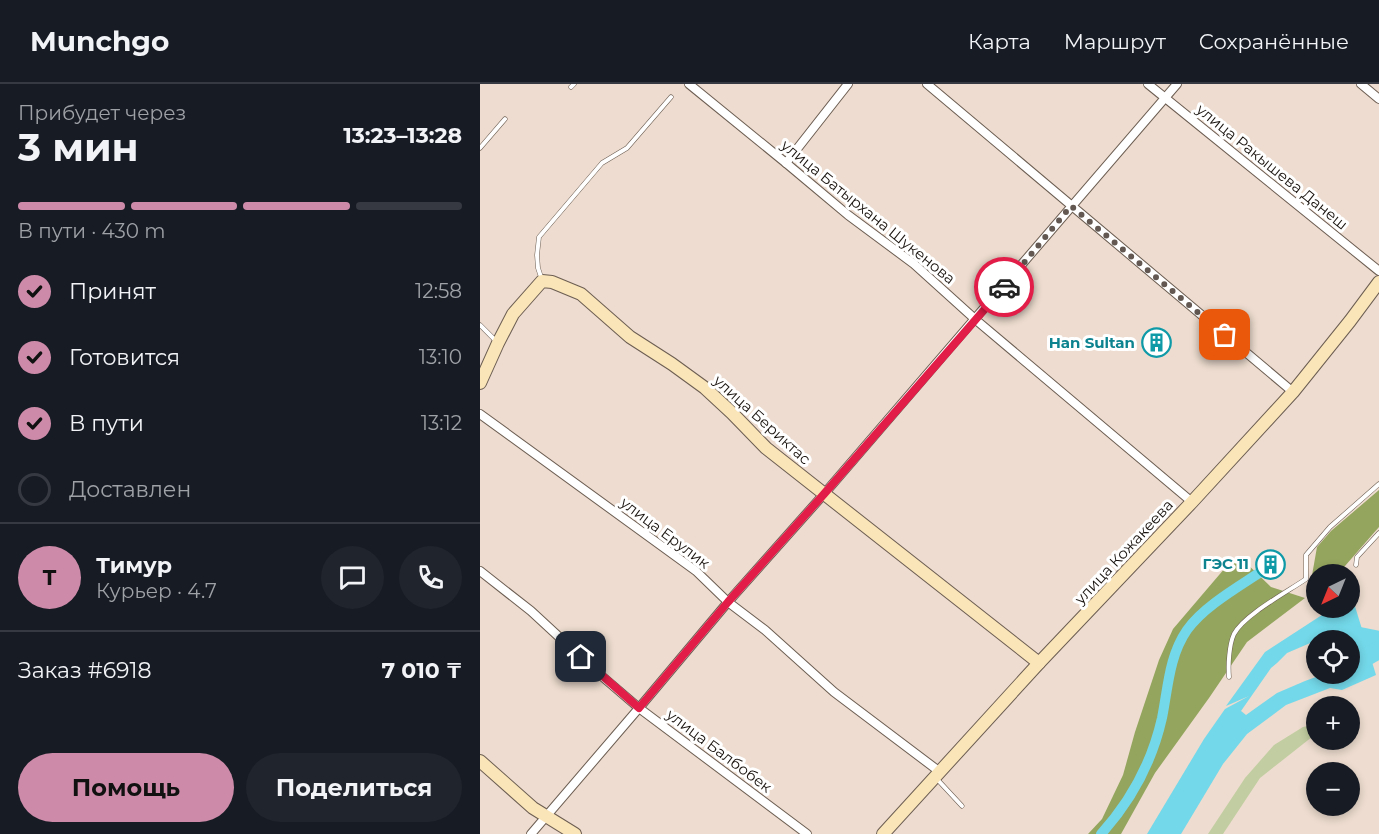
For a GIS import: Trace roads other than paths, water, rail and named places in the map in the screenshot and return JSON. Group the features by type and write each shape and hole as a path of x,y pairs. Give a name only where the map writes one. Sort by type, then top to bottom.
{"street":[{"name":"улица Батырхана Шукенова","path":"689,84 848,215 914,264 976,320 1192,502"},
{"path":"786,163 848,84"},
{"path":"927,84 1293,392"},
{"name":"улица Ракышева Данеш","path":"1148,84 1379,271"},
{"path":"531,834 728,602 976,320 1177,84"},
{"path":"1361,84 1379,99"},
{"path":"480,383 513,314 542,281"},
{"name":"улица Бериктас","path":"542,281 552,282 581,294 630,338 705,388 766,448 1039,663"},
{"name":"улица Кожакеева","path":"883,834 1039,663 1293,392 1379,282"},
{"name":"улица Ерулик","path":"480,414 696,571 728,602 765,630 834,692 937,775"},
{"name":"улица Балбобек","path":"480,571 531,611 639,708 807,834"},
{"path":"480,761 533,808 575,834"}],"lane":[{"path":"542,281 537,255 539,237 602,163 627,148 671,97"},
{"path":"480,148 505,119"},
{"path":"480,325 498,343"},
{"path":"1229,677 1228,667 1233,635 1243,622 1306,579 1306,555 1330,527 1379,484"},
{"path":"1356,564 1358,557 1379,533"},
{"path":"937,775 962,806"}],"water":[{"path":"1317,618 1359,618 1376,675 1360,682 1360,630 1306,630 1306,645 1287,653 1271,668 1241,711 1246,715 1277,693 1306,681 1306,684 1356,684 1342,690 1330,688 1286,705 1247,734 1223,764 1181,834 1147,834 1204,739 1225,709 1249,696 1226,706 1265,652"}],"waterway":[{"path":"1101,834 1122,808 1146,765 1158,734 1176,650 1187,630 1211,605 1262,571"},
{"path":"1360,636 1379,640"},
{"path":"1360,660 1379,650"}],"place":[{"name":"Han Sultan","path":"1156,343"},
{"name":"ГЭС 11","path":"1270,564"}]}
